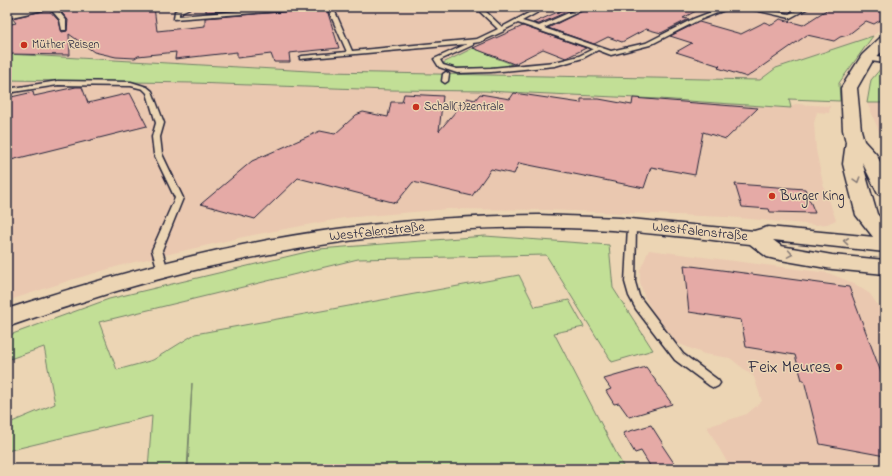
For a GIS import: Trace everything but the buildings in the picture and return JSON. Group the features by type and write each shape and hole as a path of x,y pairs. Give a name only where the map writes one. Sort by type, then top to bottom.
{"main road":[{"path":"880,52 849,88 852,130 855,142 852,164 868,215 885,237"},
{"path":"855,142 869,158 885,190"}],"street":[{"path":"7,14 39,7"},
{"name":"Westfalenstraße","path":"7,318 163,270 307,239 377,231 508,221 592,222 756,238 768,233 885,245"},
{"name":"Westfalenstraße","path":"756,238 775,252 832,262 885,267"}],"lane":[{"path":"52,7 62,17 64,29"},
{"path":"188,7 177,12 176,18 306,7"},
{"path":"330,7 350,53"},
{"path":"478,7 502,30"},
{"path":"544,7 502,30 437,59 441,66 457,71 491,70 555,64 581,57 598,48"},
{"path":"540,28 586,7"},
{"path":"518,21 611,53 648,44 695,20 729,7"},
{"path":"745,7 790,16 807,7"},
{"path":"302,58 478,41"},
{"path":"7,91 58,82 131,84 145,88 150,92 160,123 156,137 158,154 179,198 157,250 163,270"},
{"path":"632,226 630,282 634,296 679,357 714,383"}],"shaded area":[{"path":"136,7 885,7 885,25 873,36 776,68 760,80 327,72 7,54 70,55 69,32"},
{"path":"7,80 194,83 389,90 485,91 659,99 790,108 795,104 830,106 829,113 817,112 814,123 816,150 823,184 836,220 827,224 816,225 728,217 546,210 448,209 344,218 243,237 126,264 7,301"},
{"path":"867,103 885,103 885,145"},
{"path":"649,250 828,273 853,283 870,294 885,316 885,469 731,469 707,427 747,414 762,401 754,377 730,358 704,354 677,343 653,312 644,296 640,282 640,270"}],"green space":[{"path":"873,36 839,83 840,101 789,99 791,108 659,99 485,91 389,90 194,83 7,80 7,54 327,72 760,80 776,68"},
{"path":"522,39 514,49 496,58 512,64 502,67 455,68 443,63 473,48 489,54"},
{"path":"882,67 885,67 885,103 867,103 871,80"},
{"path":"485,236 609,245 613,288 653,350 612,362 546,255 358,259 99,322 117,370 153,360 195,334 519,275 535,307 569,300 584,327 554,333 623,466 610,469 188,469 192,383 187,469 148,469 152,416 7,451 7,424 55,404 44,347 7,360 7,336 109,299 319,249"}],"place":[{"name":"Müther Reisen","path":"24,45"},
{"name":"Schall(t)zentrale","path":"416,107"},
{"name":"Burger King","path":"772,196"},
{"name":"Feix Meures","path":"839,367"}]}
